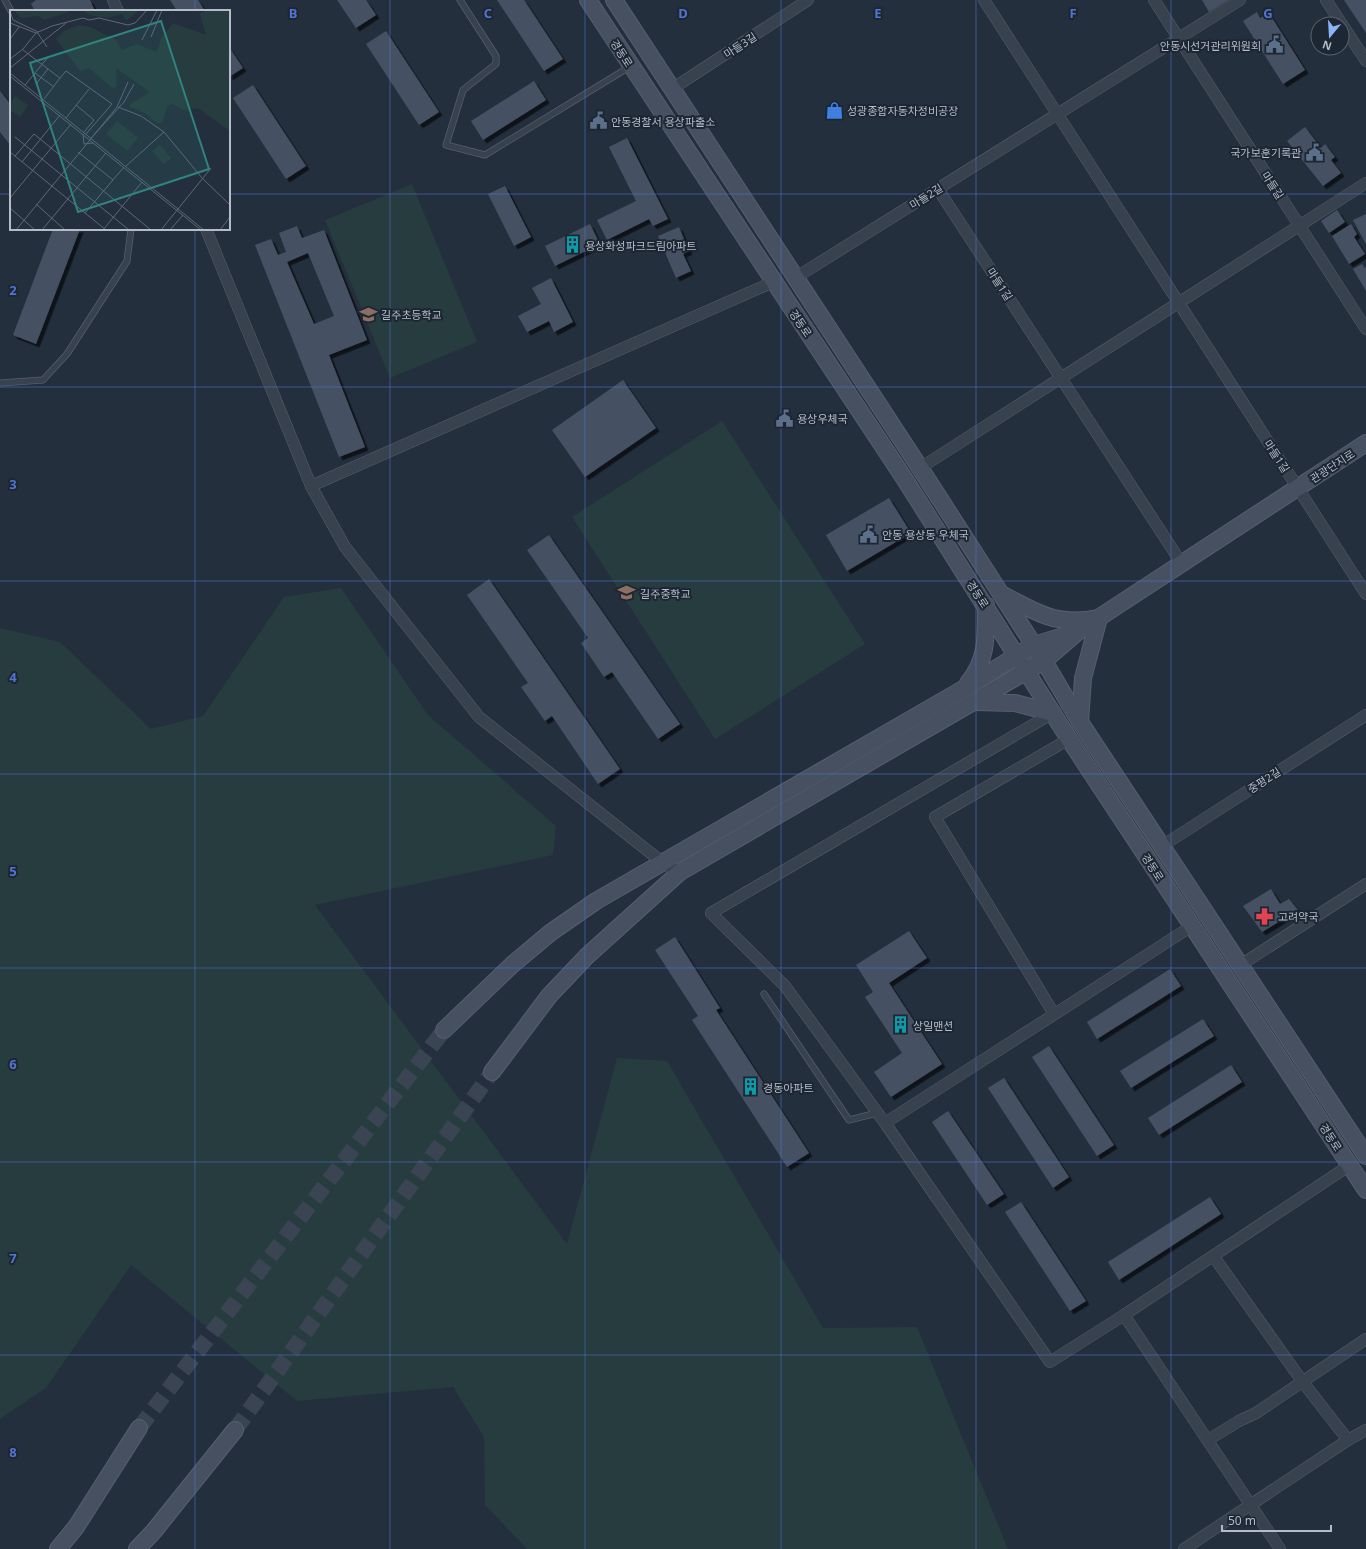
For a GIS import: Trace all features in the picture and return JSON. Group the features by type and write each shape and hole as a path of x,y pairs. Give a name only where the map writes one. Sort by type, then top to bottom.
{"street":[{"path":"113,0 118,10"},
{"name":"경동로","path":"588,0 986,605 1053,713 1366,1190"},
{"name":"경동로","path":"614,0 920,468 1034,645 1080,722 1239,966 1366,1156"},
{"name":"마들3길","path":"672,89 808,0"},
{"path":"984,0 1057,114"},
{"name":"마들길","path":"1154,0 1366,329"},
{"name":"마들2길","path":"795,278 1240,0"},
{"path":"1326,0 1366,61"},
{"name":"마들1길","path":"1057,114 1366,594"},
{"path":"920,468 1366,183"},
{"name":"마들1길","path":"938,189 1182,564"},
{"path":"206,230 311,486 345,547 479,716 662,862 680,872"},
{"path":"311,486 773,282"},
{"name":"관광단지로","path":"1080,630 1366,443"},
{"path":"1001,594 1042,616 1060,621 1081,621 1099,618 1084,678 1080,722"},
{"path":"964,688 978,672 983,657 986,639 986,605"},
{"path":"444,1030 513,964 550,933 596,901 964,688 1034,645 1080,630"},
{"path":"492,1072 549,996 587,956 680,872 1044,661 1080,630"},
{"path":"975,702 1015,703 1053,713"},
{"path":"1053,713 711,913 785,986 885,1123 1050,1362 1214,1257 1350,1165"},
{"name":"중평2길","path":"1162,846 1366,715"},
{"path":"1054,1014 935,817 1070,739"},
{"path":"1239,966 1366,884"},
{"path":"885,1123 1192,926"},
{"path":"1214,1257 1302,1381 1348,1440"},
{"path":"1124,1315 1280,1549"},
{"path":"1208,1440 1239,1421 1256,1414 1302,1381 1366,1339"},
{"path":"58,1549 76,1527 139,1428"},
{"path":"137,1549 154,1531 235,1430"},
{"path":"1184,1549 1250,1504 1348,1440 1366,1430"}],"lane":[{"path":"5,0 10,10"},
{"path":"460,0 496,56 496,64 463,90 446,145 486,155 631,66"},
{"path":"0,383 43,380 67,354 127,260 131,230"},
{"path":"764,994 849,1120 877,1113"}],"green space":[{"path":"412,184 477,342 390,378 325,220"},
{"path":"722,421 865,644 715,739 572,517"},
{"path":"341,588 428,715 556,826 553,855 315,905 567,1244 617,1058 667,1061 823,1328 917,1327 1008,1549 527,1549 485,1505 484,1437 453,1387 297,1401 131,1265 46,1388 0,1419 0,628 60,642 151,729 203,716 284,597"}],"building":[{"path":"36,0 90,0 95,10 34,10 31,4"},
{"path":"170,0 198,0 204,10 176,10"},
{"path":"337,0 366,0 376,15 356,28"},
{"path":"497,0 524,0 563,59 544,71"},
{"path":"1202,0 1228,0 1209,12"},
{"path":"1344,0 1366,0 1366,33"},
{"name":"안동시선거관리위원회","path":"1257,12 1260,18 1269,13 1305,70 1283,84 1243,21"},
{"path":"386,31 439,112 419,125 366,44"},
{"path":"230,48 243,68 230,76"},
{"path":"534,81 546,100 483,140 471,121"},
{"path":"253,85 306,166 286,179 233,98"},
{"path":"0,91 10,104 10,145 0,132"},
{"name":"국가보훈기록관","path":"1305,127 1321,148 1325,144 1335,157 1331,160 1341,173 1323,186 1287,141"},
{"path":"627,138 668,219 653,226 649,219 607,240 597,220 636,201 609,147"},
{"path":"505,186 531,237 514,246 488,194"},
{"path":"1337,210 1345,222 1329,233 1321,221"},
{"path":"1366,214 1366,244 1353,220"},
{"name":"용상화성파크드림아파트","path":"590,224 600,244 555,266 545,246"},
{"path":"1351,224 1357,234 1354,237 1365,254 1349,264 1332,236"},
{"path":"297,226 302,238 324,230 367,340 329,355 365,447 339,457 255,245 271,239 278,255 286,252 279,233","holes":["308,253 334,316 314,324 287,262"]},
{"path":"679,227 689,251 683,254 691,271 676,278 658,236"},
{"path":"53,230 80,230 36,344 13,335"},
{"path":"1362,264 1365,268 1366,267 1366,291 1353,269"},
{"path":"551,278 573,322 554,332 549,321 527,332 518,316 541,304 532,288"},
{"path":"623,380 656,428 585,477 552,430"},
{"name":"안동 용상동 우체국","path":"889,498 911,533 847,571 826,535"},
{"path":"549,535 680,724 658,739 612,672 604,677 581,643 588,638 527,550"},
{"path":"489,579 620,769 598,784 552,716 545,721 521,687 528,683 467,595"},
{"path":"1271,889 1280,904 1289,899 1298,910 1262,932 1243,906"},
{"name":"상일맨션","path":"909,931 927,958 889,983 942,1064 891,1097 874,1072 902,1053 865,997 873,992 856,965"},
{"name":"경동아파트","path":"675,937 720,1008 716,1010 809,1153 787,1167 692,1020 698,1016 655,950"},
{"path":"1170,969 1181,986 1097,1039 1087,1022"},
{"path":"1203,1019 1214,1036 1131,1088 1120,1071"},
{"path":"1049,1046 1114,1145 1097,1156 1032,1057"},
{"path":"1231,1065 1242,1082 1159,1135 1148,1118"},
{"path":"1004,1078 1069,1177 1053,1188 988,1088"},
{"path":"948,1111 1004,1194 987,1205 932,1122"},
{"path":"1210,1197 1221,1214 1119,1280 1108,1262"},
{"path":"1021,1202 1086,1301 1070,1311 1005,1212"}],"tunnel":[{"path":"139,1428 444,1030"},
{"path":"235,1430 492,1072"}],"place":[{"name":"안동시선거관리위원회","path":"1274,45"},
{"name":"성광종합자동차정비공장","path":"834,110"},
{"name":"안동경찰서 용상파출소","path":"598,121"},
{"name":"국가보훈기록관","path":"1314,152"},
{"name":"용상화성파크드림아파트","path":"572,245"},
{"name":"길주초등학교","path":"368,314"},
{"name":"용상우체국","path":"784,418"},
{"name":"안동 용상동 우체국","path":"869,534"},
{"name":"길주중학교","path":"627,593"},
{"name":"고려약국","path":"1265,916"},
{"name":"상일맨션","path":"900,1025"},
{"name":"경동아파트","path":"750,1087"}]}
